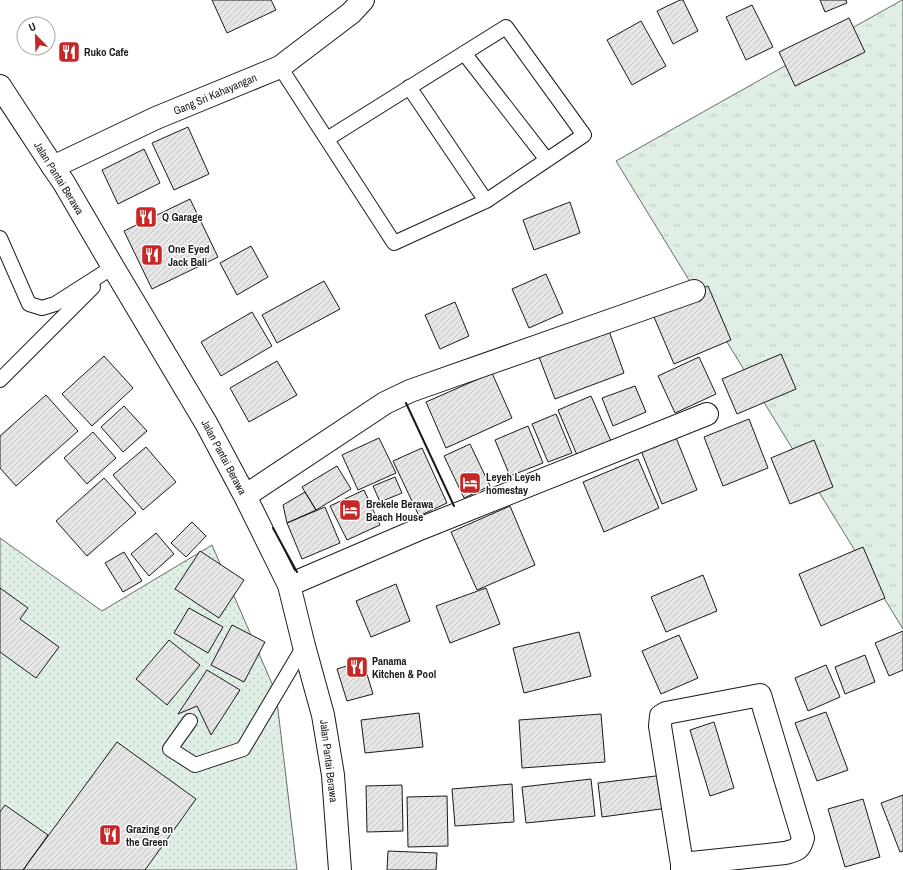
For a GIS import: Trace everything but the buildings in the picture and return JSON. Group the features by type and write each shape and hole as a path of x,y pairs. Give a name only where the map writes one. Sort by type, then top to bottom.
{"street":[{"name":"Gang Sri Kahayangan","path":"53,167 156,118 280,67 351,13 363,0"},
{"name":"Jalan Pantai Berawa","path":"0,86 64,183 206,423 290,585 326,730 333,775 340,870"},
{"path":"245,496 385,403 410,391 694,291"},
{"path":"290,585 422,528 707,414"},
{"path":"760,695 803,838 801,846 795,850 785,853 682,867 660,726 661,716 666,713 760,695"}],"lane":[{"path":"280,67 394,243 486,201 584,135 506,27 327,139"},
{"path":"464,53 546,160"},
{"path":"409,87 486,201"},
{"path":"0,238 29,304 42,308 55,304 113,267"},
{"path":"0,380 113,267"},
{"path":"190,721 170,749 195,765 242,749 304,646"}],"green space":[{"path":"903,0 903,629 616,161"},
{"path":"0,538 102,611 212,545 276,693 297,870 0,870"}],"wall":[{"path":"406,403 454,506"},
{"path":"273,528 297,572"}],"place":[{"name":"Ruko Cafe","path":"69,52"},
{"name":"Q Garage","path":"146,217"},
{"name":"One Eyed Jack Bali","path":"152,255"},
{"name":"Leyeh Leyeh homestay","path":"470,483"},
{"name":"Brekele Berawa Beach House","path":"350,510"},
{"name":"Panama Kitchen & Pool","path":"357,667"},
{"name":"Grazing on the Green","path":"110,835"}]}
